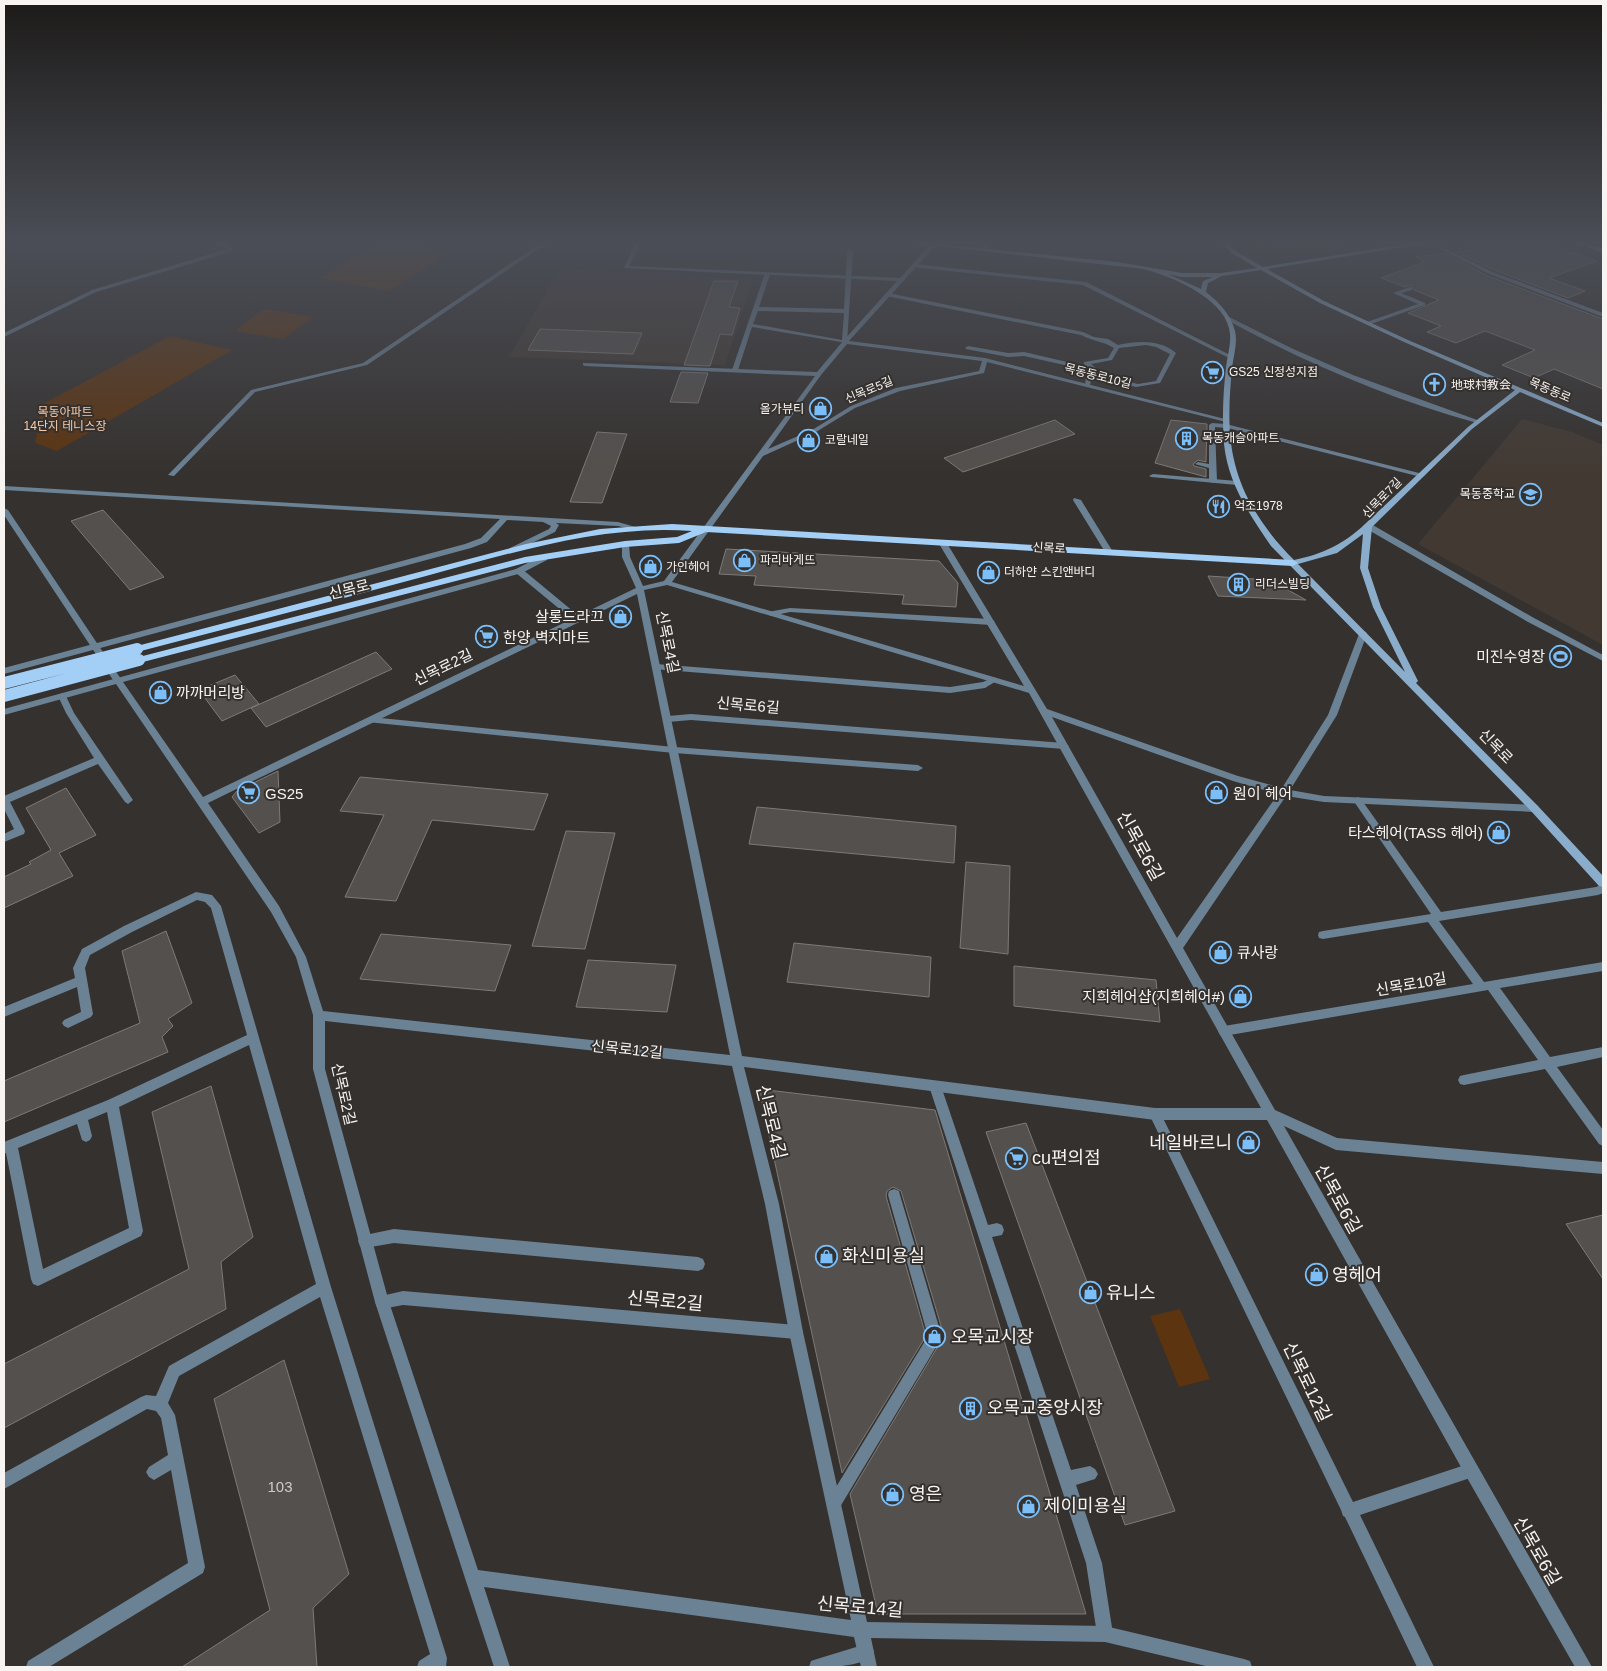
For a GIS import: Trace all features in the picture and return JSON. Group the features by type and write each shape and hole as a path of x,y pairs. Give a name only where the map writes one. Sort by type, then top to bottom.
{"main road":[{"name":"신목로","path":"4,696 138,654 514,550 635,528 685,526 705,529 1293,562"},
{"name":"신목로","path":"4,683 138,654 525,560 625,544 679,540 705,529"}],"street":[{"path":"4,335 37,319"},
{"path":"172,475 254,391 365,364 432,319"},
{"path":"734,370 752,319"},
{"path":"750,325 845,342 846,319"},
{"name":"신목로5길","path":"705,529 819,374 866,319"},
{"path":"1008,319 1083,334 1092,339 1106,340 1117,347 1142,342 1157,344 1173,353 1158,382 1138,386 1103,377 1086,363 1110,359 1117,347"},
{"path":"1154,319 1231,357"},
{"path":"1229,319 1233,333 1226,423 1230,460 1237,483 1261,526 1274,544 1293,562 1316,559 1333,552 1348,544 1368,526 1531,620 1603,658"},
{"path":"1229,319 1273,344 1368,384 1477,421"},
{"name":"목동동로","path":"1358,319 1603,425"},
{"path":"1369,324 1383,319"},
{"name":"목동동로10길","path":"845,342 985,360 1087,385 1421,475"},
{"path":"968,348 1008,355 1024,354 1080,367 1089,377 1087,385"},
{"name":"신목로5길","path":"760,455 814,430 853,407 898,389 982,372 985,360"},
{"path":"585,364 819,374"},
{"name":"신목로7길","path":"1418,689 1376,607 1364,568 1368,526 1477,421 1519,390"},
{"path":"1213,481 1212,425 1226,423"},
{"path":"1198,464 1213,467"},
{"path":"1153,476 1237,483"},
{"name":"신목로","path":"4,488 618,524 635,528"},
{"path":"1077,500 1108,552"},
{"name":"신목로2길","path":"4,510 275,909 300,957 318,1015 319,1069 382,1302 502,1667"},
{"path":"4,671 468,546 484,540 505,518"},
{"path":"514,550 554,527 555,525 544,520"},
{"path":"705,529 667,583 1032,691"},
{"name":"신목로6길","path":"942,542 1044,710 1471,1471 1584,1667"},
{"name":"신목로4길","path":"625,544 626,557 640,589 737,1061 772,1204 796,1332 835,1502 868,1660"},
{"path":"4,712 519,570 544,558"},
{"name":"신목로","path":"1293,562 1534,808 1603,883"},
{"path":"519,570 577,619"},
{"name":"신목로2길","path":"202,802 640,589 667,583"},
{"path":"771,614 790,610 990,622"},
{"path":"1177,947 1284,792 1332,715 1363,634"},
{"name":"신목로6길","path":"656,667 950,690 985,686 994,680"},
{"path":"62,696 70,713 128,800"},
{"path":"1044,710 1236,779 1284,792 1324,799 1534,808"},
{"name":"신목로6길","path":"668,719 691,717 1064,746"},
{"path":"370,720 674,750 918,768"},
{"path":"4,838 20,831 8,816 4,800 100,759"},
{"path":"1358,801 1435,917 1603,1140"},
{"path":"1323,935 1598,892 1603,888"},
{"path":"68,1023 87,1014 79,968 86,952 196,896 208,898 216,906 324,1288 438,1662 425,1667"},
{"name":"신목로10길","path":"1224,1031 1603,966"},
{"path":"4,1012 82,980"},
{"name":"신목로12길","path":"318,1015 737,1061 1155,1114 1271,1114 1336,1144 1603,1168"},
{"path":"112,1104 136,1232 38,1279 8,1146 112,1104 254,1038"},
{"path":"1464,1080 1603,1052"},
{"path":"935,1086 990,1231 1066,1479 1094,1563 1105,1634"},
{"name":"신목로12길","path":"1155,1114 1426,1667"},
{"path":"81,1117 86,1136"},
{"path":"835,1502 935,1337 894,1195"},
{"path":"365,1241 394,1236 698,1264"},
{"path":"160,1404 174,1371 324,1288"},
{"name":"신목로2길","path":"382,1302 403,1298 796,1332"},
{"path":"4,1481 146,1402 160,1404 168,1416 197,1567 34,1667"},
{"path":"154,1472 175,1460"},
{"path":"1348,1511 1471,1471"},
{"path":"1066,1479 1090,1474"},
{"name":"신목로14길","path":"472,1577 861,1630 1105,1634 1244,1667"},
{"path":"817,1667 868,1660"}],"shaded area":[{"path":"531,319 740,319 725,365 509,357"},
{"name":"목동중학교","path":"1522,419 1572,432 1603,445 1603,645 1418,544"}],"green space":[{"path":"251,319 311,319 283,339 235,331"},
{"name":"목동아파트 14단지 테니스장","path":"170,336 232,350 57,451 35,443 43,404"},
{"path":"1180,1309 1210,1379 1179,1387 1150,1316"}],"building":[{"path":"700,319 737,319 732,335 720,334 710,366 684,365"},
{"path":"1423,319 1603,319 1603,389 1554,369 1534,378 1502,365 1535,350 1485,331 1456,343 1427,332 1441,326"},
{"path":"540,329 642,333 633,354 528,350"},
{"path":"681,372 708,373 698,403 670,402"},
{"path":"1055,420 1075,434 963,472 944,458"},
{"name":"목동캐슬아파트","path":"1171,420 1207,424 1206,462 1198,460 1193,464 1194,466 1206,469 1206,477 1155,463"},
{"path":"597,432 627,434 602,503 570,502"},
{"path":"103,510 164,577 130,590 71,521"},
{"path":"726,549 939,561 958,583 956,607 902,604 904,595 754,585 756,576 719,574"},
{"name":"리더스빌딩","path":"1208,576 1270,580 1306,600 1218,596"},
{"path":"376,652 392,669 266,727 251,708"},
{"path":"235,675 259,704 222,721 199,690"},
{"path":"278,771 280,822 259,833 232,797 237,791"},
{"path":"360,777 548,794 534,830 432,820 396,901 345,897 384,815 340,811"},
{"path":"66,788 96,835 59,853 73,876 4,908 4,877 31,864 29,862 51,850 26,808"},
{"path":"757,807 956,826 954,863 749,844"},
{"path":"566,831 615,833 585,949 532,946"},
{"path":"966,862 1010,866 1008,954 960,948"},
{"path":"166,931 192,1003 168,1019 173,1026 162,1037 168,1052 4,1122 4,1081 140,1023 122,951"},
{"path":"381,934 511,945 495,991 360,979"},
{"path":"794,943 931,957 929,997 787,982"},
{"path":"588,960 676,965 667,1012 576,1007"},
{"path":"1014,966 1156,980 1160,1022 1014,1006"},
{"path":"211,1086 253,1237 221,1262 226,1309 4,1428 4,1364 189,1269 152,1112"},
{"name":"오목교중앙시장","path":"759,1089 935,1110 1086,1614 878,1614 850,1494 944,1336 901,1191 893,1187 887,1191 886,1196 926,1336 842,1473"},
{"path":"1026,1123 1175,1511 1125,1525 986,1132"},
{"path":"1603,1215 1603,1279 1566,1224"},
{"path":"284,1360 349,1574 313,1608 317,1667 182,1667 270,1610 214,1399"}],"place":[{"name":"GS25 신정성지점","path":"1213,372"},
{"name":"地球村教会","path":"1435,385"},
{"name":"올가뷰티","path":"820,409"},
{"name":"목동캐슬아파트","path":"1186,438"},
{"name":"코랄네일","path":"809,440"},
{"name":"목동중학교","path":"1531,494"},
{"name":"억조1978","path":"1218,506"},
{"name":"파리바게뜨","path":"744,560"},
{"name":"가인헤어","path":"650,567"},
{"name":"더하얀 스킨앤바디","path":"988,572"},
{"name":"리더스빌딩","path":"1239,584"},
{"name":"살롱드라끄","path":"620,616"},
{"name":"한양 벽지마트","path":"487,637"},
{"name":"미진수영장","path":"1561,656"},
{"name":"까까머리방","path":"160,692"},
{"name":"GS25","path":"249,793"},
{"name":"원이 헤어","path":"1217,793"},
{"name":"타스헤어(TASS 헤어)","path":"1499,832"},
{"name":"큐사랑","path":"1221,952"},
{"name":"지희헤어샵(지희헤어#)","path":"1241,996"},
{"name":"네일바르니","path":"1248,1143"},
{"name":"cu편의점","path":"1016,1158"},
{"name":"화신미용실","path":"826,1256"},
{"name":"영헤어","path":"1316,1275"},
{"name":"유니스","path":"1090,1293"},
{"name":"오목교시장","path":"935,1337"},
{"name":"오목교중앙시장","path":"971,1408"},
{"name":"영은","path":"893,1494"},
{"name":"제이미용실","path":"1028,1506"}]}
